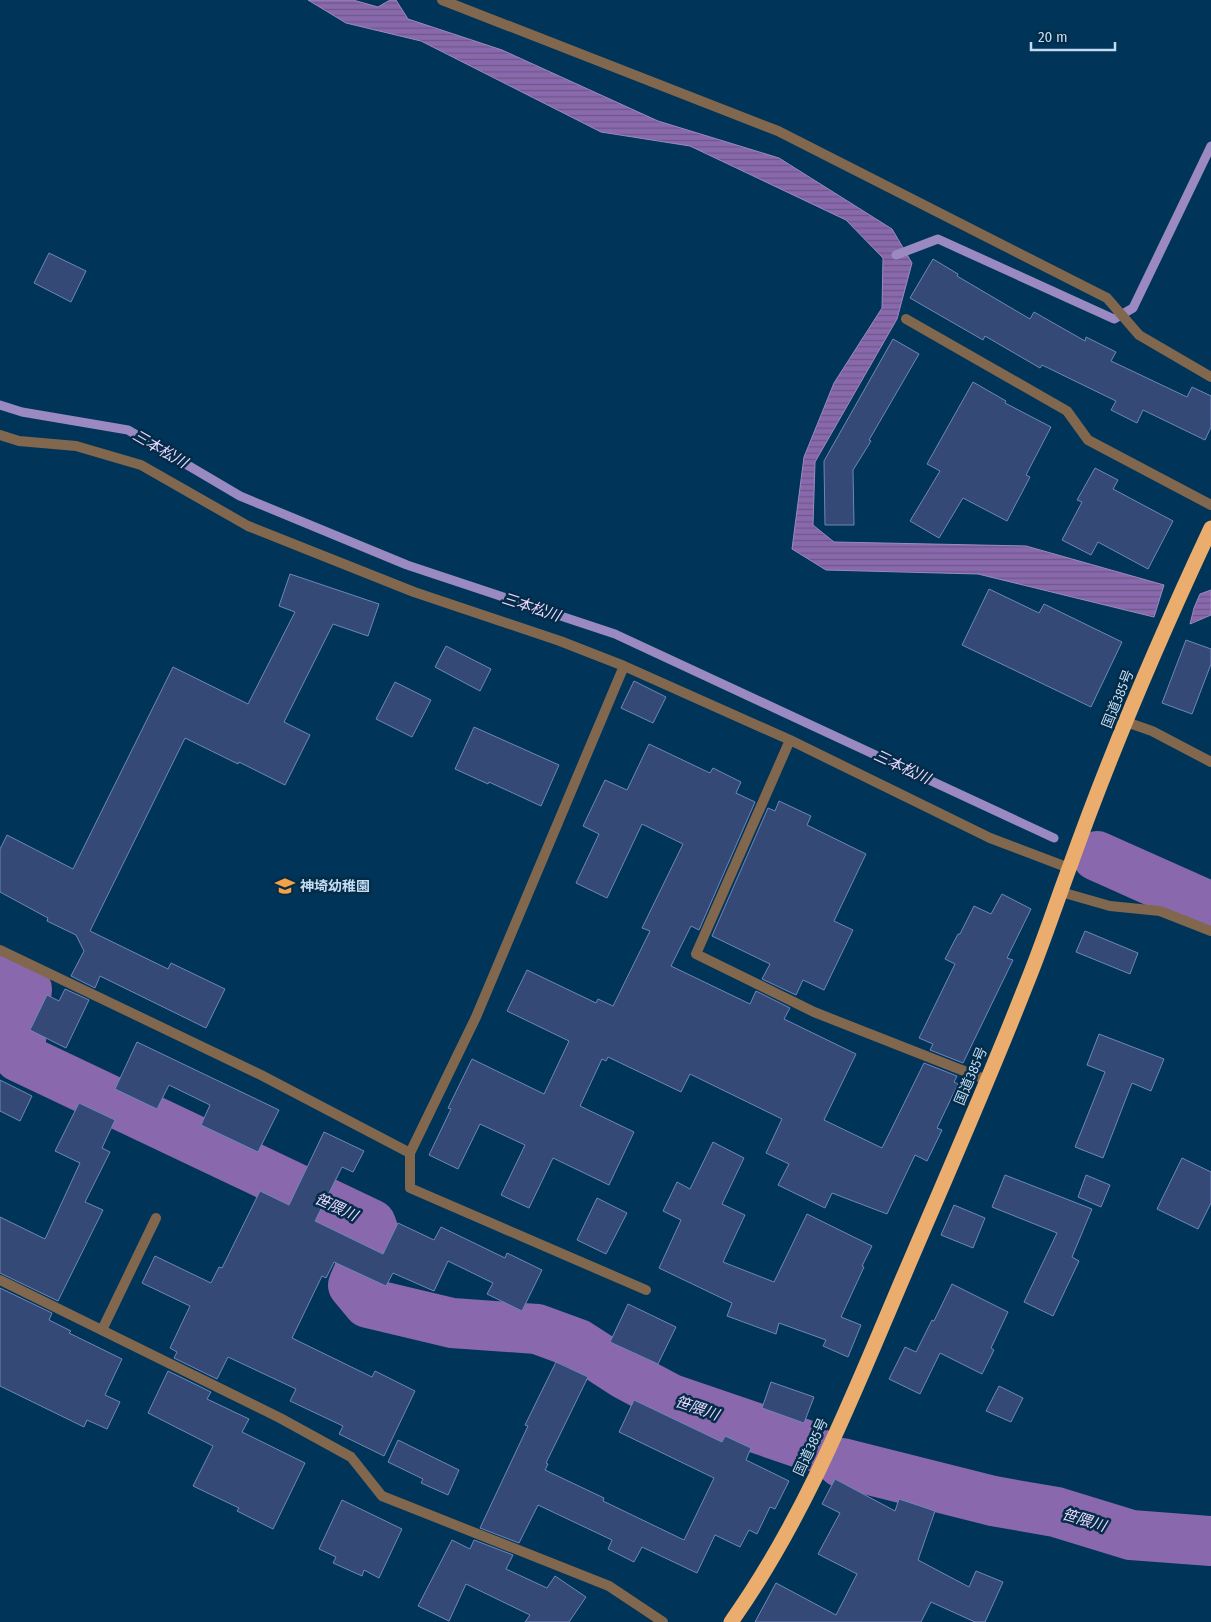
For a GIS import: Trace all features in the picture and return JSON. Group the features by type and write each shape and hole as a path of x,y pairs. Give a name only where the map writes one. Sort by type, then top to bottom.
{"highway":[{"name":"国道385号","path":"731,1622 787,1534 818,1473 987,1080 1026,985 1126,722 1165,628 1211,528"}],"street":[{"path":"442,0 778,131 1107,298 1138,335 1211,377"},
{"path":"906,319 1068,411 1088,440 1211,506"},
{"path":"0,435 19,442 76,446 141,465 248,526 414,592 560,641 624,666 790,740 990,838 1069,868"},
{"path":"624,666 476,1017 410,1153 410,1188 646,1290"},
{"path":"1126,722 1152,731 1211,762"},
{"path":"790,740 696,954 814,1012 987,1080"},
{"path":"1061,892 1110,906 1160,912 1211,931"},
{"path":"0,950 261,1075 410,1153"},
{"path":"102,1330 156,1218"},
{"path":"0,1280 280,1418 351,1457 382,1496 608,1586 663,1622"}],"shaded area":[{"path":"308,0 353,0 378,7 390,0 396,0 408,19 502,50 658,121 779,158 892,229 912,263 897,319 815,462 813,525 834,542 1026,546 1164,585 1154,617 978,574 826,570 792,549 804,457 834,383 882,308 883,258 846,220 690,146 601,132 421,41 346,23"},
{"path":"1211,590 1211,615 1190,624 1200,594"}],"building":[{"path":"49,253 86,271 71,302 34,283"},
{"path":"933,259 958,274 957,276 1030,319 1034,312 1085,341 1086,337 1116,352 1111,361 1187,397 1192,387 1211,396 1211,427 1205,440 1143,410 1137,423 1111,410 1116,401 1042,365 1040,368 985,336 983,340 910,298"},
{"path":"893,339 919,354 853,470 854,525 825,525 824,461"},
{"path":"973,382 1006,401 1005,403 1051,427 1026,475 1030,477 1007,521 963,498 939,538 910,521 940,471 927,464"},
{"path":"1095,468 1118,480 1113,489 1173,521 1148,569 1098,542 1091,555 1062,540 1082,502 1077,500"},
{"path":"290,574 379,604 368,636 333,624 284,722 310,735 285,785 185,738 90,931 168,969 171,963 225,989 206,1028 100,976 95,988 71,976 84,951 76,935 47,921 48,918 0,892 0,849 7,835 73,869 173,667 248,704 295,612 279,606"},
{"path":"989,589 1039,613 1044,604 1122,642 1091,707 962,645"},
{"path":"1186,640 1211,649 1211,664 1192,714 1162,703"},
{"path":"446,646 491,669 480,691 435,667"},
{"path":"634,681 666,697 653,723 621,708"},
{"path":"395,682 431,700 412,737 376,719"},
{"path":"474,727 559,765 541,806 455,769"},
{"path":"649,744 710,773 713,768 741,782 736,793 755,802 699,930 691,926 671,966 750,1004 756,991 790,1008 784,1019 856,1054 824,1120 882,1148 924,1063 957,1076 954,1082 958,1084 937,1128 942,1130 927,1161 915,1155 887,1214 832,1193 825,1208 778,1185 789,1164 766,1153 782,1119 690,1074 681,1092 608,1057 606,1061 602,1059 580,1106 634,1132 609,1185 553,1158 529,1208 501,1195 525,1145 480,1124 458,1169 429,1155 451,1109 448,1108 472,1059 544,1094 569,1041 507,1011 527,970 596,1003 598,999 613,1006 650,931 642,928 683,844 642,824 607,898 576,883 599,834 583,826 605,780 627,790"},
{"path":"779,801 811,816 807,825 866,854 834,921 853,930 824,990 803,980 796,995 762,979 770,964 712,936 768,808 775,811"},
{"path":"1002,894 1031,909 1007,958 1013,960 963,1063 930,1050 933,1044 919,1038 955,964 945,959 974,906 991,914"},
{"path":"1085,931 1138,953 1130,974 1076,952"},
{"path":"65,989 89,1000 66,1048 30,1030 47,995 59,1001"},
{"path":"1099,1034 1164,1059 1151,1091 1132,1083 1103,1158 1075,1147 1105,1072 1087,1065"},
{"path":"137,1042 279,1110 258,1152 201,1125 210,1105 169,1085 157,1109 115,1089"},
{"path":"0,1080 32,1096 20,1121 0,1111"},
{"path":"79,1103 115,1120 102,1148 110,1152 85,1202 103,1210 58,1301 0,1273 0,1217 45,1239 80,1163 55,1151"},
{"path":"324,1132 364,1151 353,1172 342,1167 315,1221 383,1254 398,1223 434,1240 441,1227 505,1258 507,1253 542,1270 522,1311 487,1294 493,1283 448,1261 434,1291 393,1273 386,1286 334,1262 326,1278 322,1276 292,1338 372,1377 375,1371 415,1391 384,1456 339,1434 343,1426 290,1401 296,1389 228,1357 217,1379 174,1358 177,1352 170,1348 190,1306 142,1283 155,1256 211,1283 219,1267 222,1268 260,1191 289,1205"},
{"path":"713,1142 744,1158 722,1204 745,1215 723,1262 774,1282 807,1214 872,1246 841,1317 861,1325 848,1357 823,1346 826,1340 779,1323 776,1334 727,1316 732,1303 659,1268 681,1220 663,1211 677,1182 690,1189"},
{"path":"1182,1158 1211,1172 1211,1203 1198,1229 1157,1209"},
{"path":"1005,1175 1092,1209 1072,1257 1079,1261 1053,1316 1024,1302 1057,1233 992,1207"},
{"path":"1086,1175 1110,1185 1101,1207 1078,1197"},
{"path":"597,1198 627,1213 606,1254 577,1240"},
{"path":"954,1205 985,1218 973,1248 941,1235"},
{"path":"952,1284 1008,1312 991,1348 994,1350 982,1374 940,1353 920,1394 889,1379 905,1347 916,1352"},
{"path":"0,1288 52,1313 49,1320 71,1331 69,1333 122,1359 105,1395 120,1402 107,1429 87,1420 84,1427 0,1386"},
{"path":"628,1304 676,1327 658,1364 610,1342"},
{"path":"556,1362 588,1377 546,1463 548,1464 545,1470 604,1498 603,1501 684,1540 714,1478 619,1432 634,1400 722,1442 725,1436 751,1448 746,1460 789,1481 775,1509 770,1507 757,1534 749,1530 740,1547 715,1535 697,1573 642,1547 634,1562 608,1549 612,1540 538,1505 519,1543 480,1528 528,1426 525,1425"},
{"path":"168,1371 211,1392 207,1399 249,1419 242,1432 305,1463 273,1529 237,1511 239,1508 193,1486 213,1446 148,1413"},
{"path":"771,1382 814,1397 804,1423 762,1408"},
{"path":"999,1386 1023,1398 1011,1422 986,1411"},
{"path":"398,1440 459,1470 448,1495 421,1483 423,1479 388,1462"},
{"path":"835,1479 895,1511 899,1499 935,1511 918,1560 969,1587 976,1571 1003,1582 985,1622 975,1622 931,1602 921,1622 755,1622 776,1583 836,1615 857,1574 818,1554 840,1513 822,1504"},
{"path":"342,1500 402,1529 379,1578 364,1570 362,1576 333,1563 336,1557 319,1549"},
{"path":"452,1540 470,1549 474,1540 513,1555 506,1569 547,1588 555,1576 586,1597 569,1622 525,1622 530,1615 466,1584 449,1621 418,1606"}],"waterway":[{"path":"896,255 938,239 1114,319 1133,308 1211,146"},
{"name":"三本松川","path":"0,405 22,412 128,430 240,496 407,565 615,634 1054,838"},
{"name":"三本松川","path":"1097,856 1211,907"},
{"name":"笹隈川","path":"0,976 27,989 19,1057 371,1224 375,1235 353,1285 368,1303 452,1323 537,1329 578,1344 626,1375 671,1399 809,1446"},
{"name":"笹隈川","path":"842,1463 993,1501 1056,1512 1131,1535 1211,1541"}],"place":[{"name":"神埼幼稚園","path":"285,886"}]}
